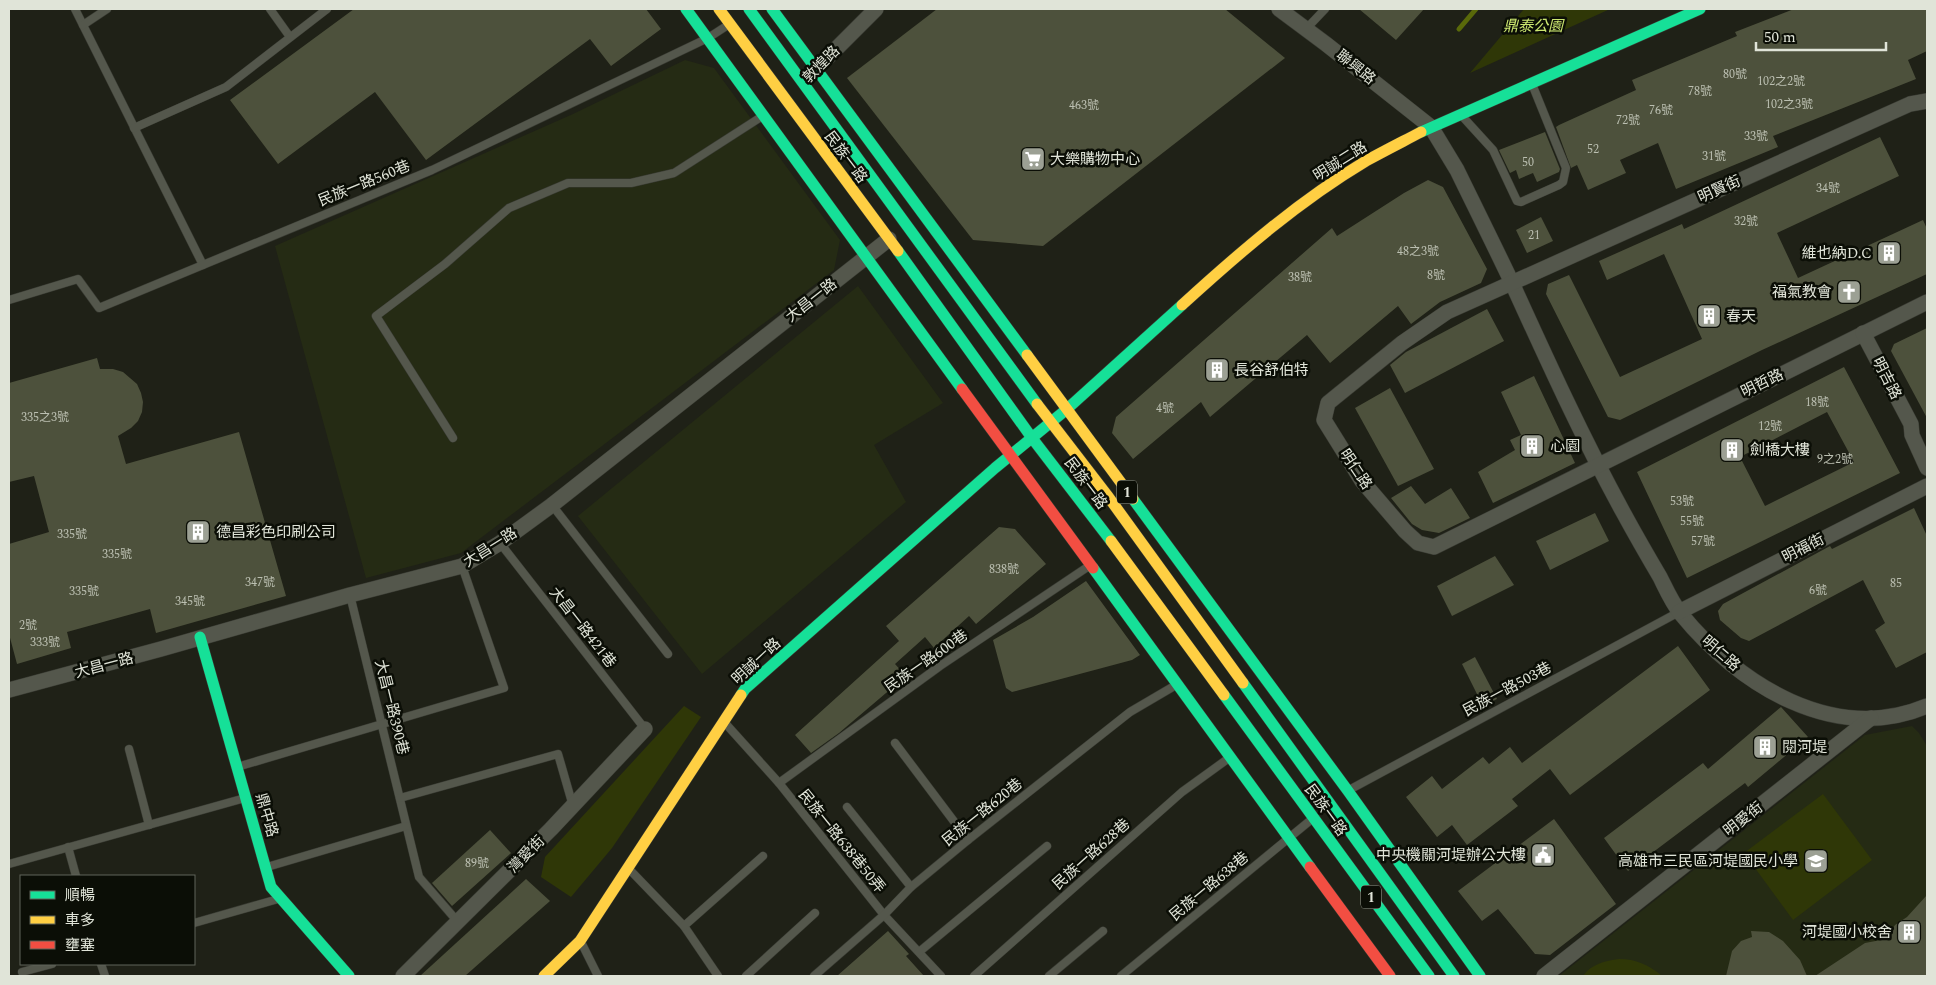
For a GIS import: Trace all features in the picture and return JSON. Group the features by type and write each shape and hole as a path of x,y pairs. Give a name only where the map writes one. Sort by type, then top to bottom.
{"main road":[{"name":"1","path":"686,9 1091,565 1171,662 1177,684 1390,976"},
{"name":"民族一路","path":"719,9 889,239 1032,438 1112,542 1429,976"},
{"name":"民族一路","path":"750,9 1050,423 1107,495 1454,976"},
{"name":"民族一路","path":"772,9 1348,791 1480,976"},
{"name":"明誠二路","path":"1050,423 1230,261 1306,201 1366,161 1431,127 1700,9"},
{"name":"明誠一路","path":"544,976 580,941 745,689 1050,423"},
{"path":"1211,639 1227,627"},
{"name":"鼎中路","path":"200,637 271,887 349,976"},
{"path":"1171,662 1190,648"}],"street":[{"name":"敦煌路","path":"764,116 803,82 876,9"},
{"name":"聯興路","path":"1279,9 1431,127"},
{"name":"明賢街","path":"1511,282 1910,104 1927,101"},
{"name":"明仁路","path":"1431,127 1457,170 1597,465 1679,612 1696,632 1760,686 1814,711 1839,716 1871,718 1898,716 1927,706"},
{"name":"大昌一路","path":"9,690 350,595 462,566 500,543 552,505 889,239"},
{"name":"明仁路","path":"1511,282 1447,312 1402,343 1328,403 1324,420 1362,481 1405,531 1418,543 1434,547 1597,465"},
{"name":"明哲路","path":"1597,465 1927,302"},
{"name":"明吉路","path":"1863,333 1911,424 1912,435 1927,468"},
{"name":"明吉路","path":"1911,424 1921,432 1927,443"},
{"name":"明福街","path":"1679,612 1927,486"},
{"name":"明愛街","path":"1544,976 1871,718"},
{"name":"灣愛街","path":"403,976 574,806 645,729"}],"lane":[{"path":"75,9 203,265"},
{"path":"83,25 107,9"},
{"path":"270,9 290,37"},
{"path":"134,128 226,87 327,9"},
{"path":"1306,29 1324,9"},
{"name":"民族一路560巷","path":"9,300 78,279 99,308 432,170 708,38 730,24"},
{"path":"1460,114 1493,150 1514,199 1521,202 1563,182 1566,168 1531,83"},
{"path":"453,438 376,316 445,264 509,208 568,183 630,183 674,173 764,116"},
{"path":"552,505 668,654"},
{"name":"大昌一路421巷","path":"500,543 645,729"},
{"name":"民族一路600巷","path":"778,783 940,666 1091,565"},
{"path":"237,767 504,688 462,566"},
{"name":"大昌一路390巷","path":"350,595 419,877 458,922"},
{"name":"民族一路503巷","path":"1348,791 1679,612"},
{"name":"民族一路620巷","path":"814,976 884,915 911,887 968,840 1130,712 1177,684"},
{"name":"民族一路638巷50弄","path":"724,721 778,783 884,915 941,976"},
{"path":"895,743 968,840"},
{"path":"129,749 149,825"},
{"path":"400,798 558,754 574,806"},
{"name":"民族一路628巷","path":"974,976 1182,792 1230,757"},
{"path":"9,864 246,798"},
{"path":"847,807 911,887"},
{"name":"民族一路638巷","path":"1121,976 1314,818"},
{"path":"266,868 406,826"},
{"path":"919,952 1047,846"},
{"path":"68,847 76,875"},
{"path":"684,926 763,856"},
{"path":"628,869 684,926 718,976"},
{"path":"195,923 280,898"},
{"path":"746,976 815,913"},
{"path":"1049,976 1102,931"},
{"path":"580,941 598,976"},
{"path":"22,972 48,965"}],"shaded area":[{"path":"685,60 714,68 840,240 834,270 461,553 366,578 275,246 573,114"},
{"path":"858,286 943,403 874,445 906,502 702,674 578,516"},
{"name":"高雄市三民區河堤國民小學","path":"1912,726 1927,746 1927,976 1559,976 1865,735"}],"green space":[{"name":"鼎泰公園","path":"1524,9 1610,9 1470,73"},
{"path":"684,706 701,717 612,848 571,897 541,877 545,857"},
{"path":"1823,794 1872,860 1793,920 1744,853"},
{"path":"1619,959 1642,963 1662,976 1583,976 1594,966"}],"building":[{"path":"354,9 646,9 661,29 611,66 590,39 426,160 375,92 278,164 230,100"},
{"name":"大樂購物中心","path":"937,9 1225,9 1285,58 1043,246 973,240 847,78"},
{"path":"1359,9 1424,9 1396,40"},
{"path":"1794,9 1927,9 1927,51 1908,60 1916,79 1773,136 1778,147 1676,189 1658,143 1620,160 1626,173 1588,190 1577,165 1571,168 1556,127 1636,90 1632,80 1737,36 1735,32"},
{"path":"1545,132 1560,169 1559,172 1537,182 1533,173 1519,179 1516,170 1510,173 1499,150"},
{"path":"1880,137 1899,176 1777,233 1798,278 1923,220 1927,229 1927,274 1762,350 1620,420 1608,417 1546,294 1548,284 1569,275 1620,377 1702,339 1664,254 1607,280 1599,261 1682,224 1684,229"},
{"path":"1428,180 1443,187 1487,269 1481,283 1440,302 1411,324 1398,306 1330,363 1307,335 1210,417 1201,402 1133,459 1112,433 1116,417 1332,228 1337,236 1404,193"},
{"path":"1541,217 1553,241 1527,253 1516,230"},
{"path":"1487,309 1504,341 1405,393 1390,365 1406,352"},
{"path":"1927,328 1927,418 1891,351 1894,344"},
{"path":"97,358 100,369 113,369 123,372 137,384 141,393 143,402 142,412 138,421 118,436 126,464 239,432 286,596 156,633 150,609 67,632 71,648 17,664 9,634 9,544 49,532 34,476 9,482 9,383"},
{"path":"1844,367 1900,473 1687,578 1637,472","holes":["1827,412 1854,462 1765,506 1740,457"]},
{"name":"心園","path":"1534,376 1575,463 1493,503 1478,472 1515,450 1510,440 1521,435 1501,392"},
{"path":"1390,388 1434,469 1398,486 1355,408"},
{"path":"1411,486 1425,504 1451,488 1470,518 1439,533 1422,530 1412,524 1391,498"},
{"path":"1914,508 1927,536 1927,652 1896,668 1875,630 1885,623 1863,580 1749,641 1741,638 1720,620 1718,611 1723,604 1830,546 1832,549"},
{"path":"1595,513 1609,541 1550,570 1536,541"},
{"path":"999,527 1015,529 1046,564 976,624 969,616 934,648 925,637 895,664 906,676 839,733 811,753 795,735 899,641 886,626"},
{"path":"1495,556 1514,585 1452,616 1437,586"},
{"path":"1086,581 1140,655 1132,660 1012,692 1006,688 993,640 1033,617"},
{"path":"1678,646 1710,690 1570,795 1550,769 1512,799 1518,806 1467,845 1452,825 1437,837 1406,797 1432,776 1442,789 1483,757 1489,764 1510,747 1522,763"},
{"path":"1475,657 1497,699 1483,706 1462,664"},
{"path":"1781,707 1808,737 1748,787 1745,783 1628,871 1604,838 1703,763 1708,769"},
{"name":"中央機關河堤辦公大樓","path":"1554,819 1616,904 1550,955 1535,954 1498,909 1482,921 1458,891"},
{"path":"490,830 511,853 452,906 432,883"},
{"path":"526,879 550,901 465,976 420,976"},
{"name":"河堤國小校舍","path":"1927,895 1927,975 1815,976 1865,943 1886,939 1895,925 1907,917"},
{"path":"888,931 909,954 906,956 924,976 837,976"},
{"path":"1751,931 1769,932 1783,941 1800,960 1807,976 1726,976 1732,951 1741,941 1752,937"}],"waterway":[{"path":"1459,29 1476,9"}],"traffic: fast":[{"path":"686,9 962,389"},
{"path":"749,9 1037,404"},
{"path":"772,9 1027,355"},
{"path":"1421,132 1700,9"},
{"path":"898,251 1032,438 1111,541"},
{"path":"741,695 745,689 995,468 1067,409 1182,305"},
{"path":"1133,499 1348,791 1480,976"},
{"path":"1093,568 1310,867"},
{"path":"200,637 271,887 349,976"},
{"path":"1243,683 1454,976"},
{"path":"1224,695 1429,976"}],"traffic: slow":[{"path":"719,9 898,251"},
{"path":"1182,305 1225,266 1293,210 1366,161 1421,132"},
{"path":"1027,355 1133,499"},
{"path":"1037,404 1107,495 1243,683"},
{"path":"1111,541 1224,695"},
{"path":"544,976 580,941 741,695"}],"traffic: jam":[{"path":"962,389 1093,568"},
{"path":"1310,867 1390,976"}],"place":[{"name":"大樂購物中心","path":"1033,159"},
{"name":"維也納D.C","path":"1889,253"},
{"name":"福氣教會","path":"1849,292"},
{"name":"春天","path":"1709,316"},
{"name":"長谷舒伯特","path":"1217,370"},
{"name":"心園","path":"1532,446"},
{"name":"劍橋大樓","path":"1732,450"},
{"name":"德昌彩色印刷公司","path":"198,532"},
{"name":"閱河堤","path":"1765,747"},
{"name":"中央機關河堤辦公大樓","path":"1543,855"},
{"name":"高雄市三民區河堤國民小學","path":"1816,861"},
{"name":"河堤國小校舍","path":"1909,932"}]}
